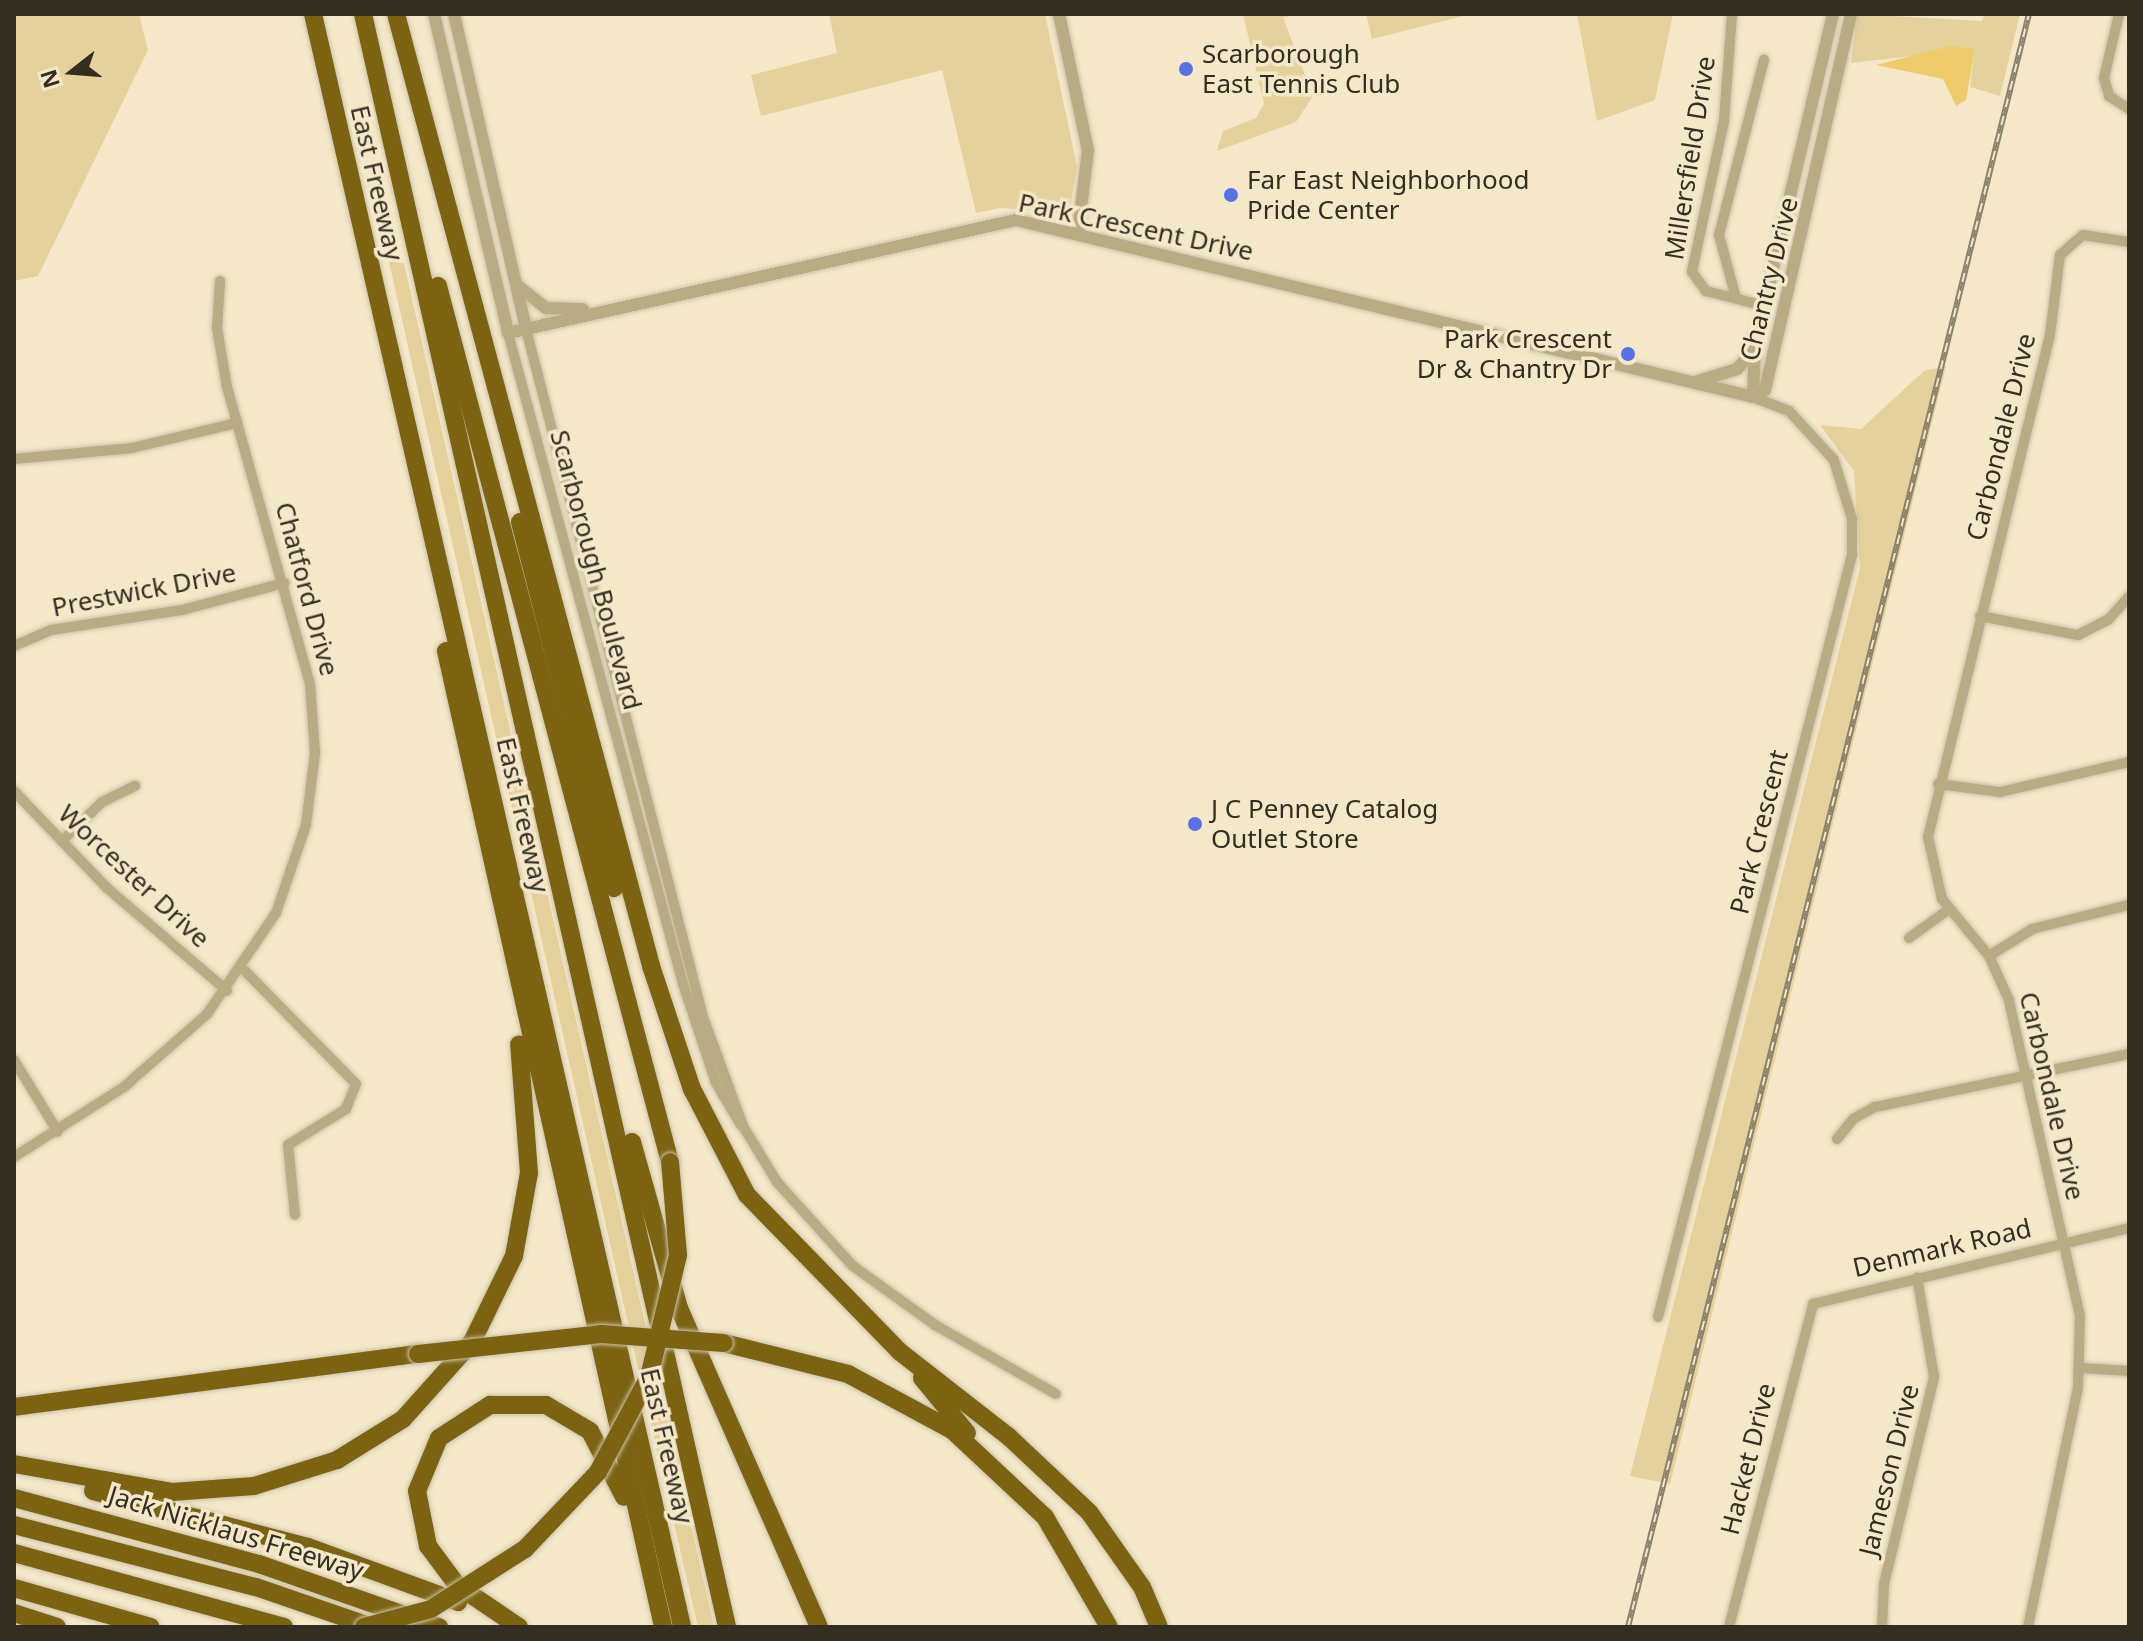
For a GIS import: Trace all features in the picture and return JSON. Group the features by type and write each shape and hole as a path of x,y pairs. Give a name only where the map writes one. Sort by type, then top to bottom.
{"highway":[{"name":"East Freeway","path":"313,14 397,393 682,1627"},
{"name":"East Freeway","path":"363,14 590,1002 727,1627"},
{"path":"396,14 651,966 692,1089 747,1195 900,1352 1061,1540 1109,1627"},
{"path":"364,1627 431,1609 525,1549 598,1472 649,1377 678,1255 670,1162 619,955 493,475 440,289 416,240"},
{"path":"472,301 534,584 614,888 619,955"},
{"path":"397,393 503,930 663,1627"},
{"path":"14,1464 172,1492 254,1486 337,1460 427,1398 489,1316 514,1256 526,1200 529,1139 503,930"},
{"path":"590,1002 679,1308 819,1627"},
{"path":"14,1407 577,1335 724,1343 848,1374 913,1405 989,1459"},
{"path":"900,1352 1009,1437 1089,1512 1142,1587 1159,1627"},
{"path":"517,1627 444,1572 419,1519 417,1491 430,1450 478,1410 537,1402 590,1431 619,1485 651,1575"},
{"path":"14,1473 308,1547 517,1627"},
{"name":"Jack Nicklaus Freeway","path":"14,1498 259,1564 439,1627"},
{"name":"Jack Nicklaus Freeway","path":"14,1525 256,1587 372,1627"},
{"path":"14,1553 284,1627"},
{"path":"14,1588 151,1627"},
{"path":"14,1613 57,1627"}],"street":[{"name":"Scarborough Boulevard","path":"434,14 508,333 683,984 716,1083 777,1182 853,1266 935,1325 1056,1394"},
{"name":"Scarborough Boulevard","path":"454,14 526,329 703,1017 743,1126"},
{"path":"1059,14 1089,156 1078,233"},
{"name":"Millersfield Drive","path":"1732,14 1724,121 1692,264 1706,291 1765,306"},
{"name":"Chantry Drive","path":"1753,397 1755,344 1833,14"},
{"name":"Chantry Drive","path":"1753,397 1765,390 1851,14"},
{"path":"2119,14 2104,72 2109,96 2129,109"},
{"path":"1736,298 1719,235 1764,60"},
{"name":"Park Crescent Drive","path":"508,333 992,222 1078,233 1753,397"},
{"name":"Carbondale Drive","path":"2028,1627 2081,1368 2080,1316 2009,1000 1989,956 1948,910 1928,852 1938,784 2050,335 2057,268 2074,238 2129,242"},
{"path":"515,279 554,310 622,307"},
{"name":"Chatford Drive","path":"14,1157 58,1132 164,1056 227,991 276,913 313,785 310,684 237,423 217,328 220,281"},
{"path":"1692,382 1737,369 1755,344"},
{"name":"Park Crescent","path":"1658,1317 1852,555 1852,519 1834,460 1789,411 1753,397"},
{"path":"14,459 117,451 237,423"},
{"name":"Prestwick Drive","path":"14,646 51,630 182,610 284,583"},
{"path":"1980,616 2078,635 2108,620 2129,597"},
{"path":"1938,784 2000,792 2129,762"},
{"path":"62,841 102,802 135,786"},
{"name":"Worcester Drive","path":"14,791 62,841 227,991"},
{"path":"1989,956 2032,929 2129,905"},
{"path":"1909,938 1948,910"},
{"path":"243,969 356,1084 346,1109 288,1145 295,1215"},
{"path":"1837,1139 1867,1110 2026,1072 2129,1054"},
{"path":"14,1060 58,1132"},
{"name":"Denmark Road","path":"1813,1304 2129,1228"},
{"name":"Jameson Drive","path":"1882,1627 1884,1584 1934,1377 1917,1277"},
{"name":"Hacket Drive","path":"1729,1627 1813,1304"},
{"path":"2081,1368 2129,1371"}],"shaded area":[{"path":"14,14 139,14 148,50 38,276 14,281"},
{"path":"829,14 1045,14 1077,167 1069,213 1000,208 976,213 942,70 761,116 751,75 837,53"},
{"path":"1243,14 1308,14 1283,17 1313,96 1296,122 1217,151 1223,131 1256,118 1264,104"},
{"path":"1366,14 1471,14 1372,39"},
{"path":"1577,14 1673,14 1655,100 1597,121"},
{"path":"1857,14 1982,21 1985,14 2020,14 2000,96 1970,87 1975,49 1851,63"},
{"path":"1951,46 1975,49 1966,100 1956,106 1943,79 1876,65"},
{"path":"396,254 403,259 714,1627 698,1627 643,1390 389,262"},
{"path":"1946,366 1670,1484 1630,1476 1860,568 1854,471 1820,425 1861,429 1924,371"}],"railway":[{"path":"1628,1627 2029,14"}],"place":[{"name":"Scarborough East Tennis Club","path":"1186,69"},
{"name":"Far East Neighborhood Pride Center","path":"1231,195"},
{"name":"Park Crescent Dr & Chantry Dr","path":"1628,354"},
{"name":"J C Penney Catalog Outlet Store","path":"1195,824"}]}
